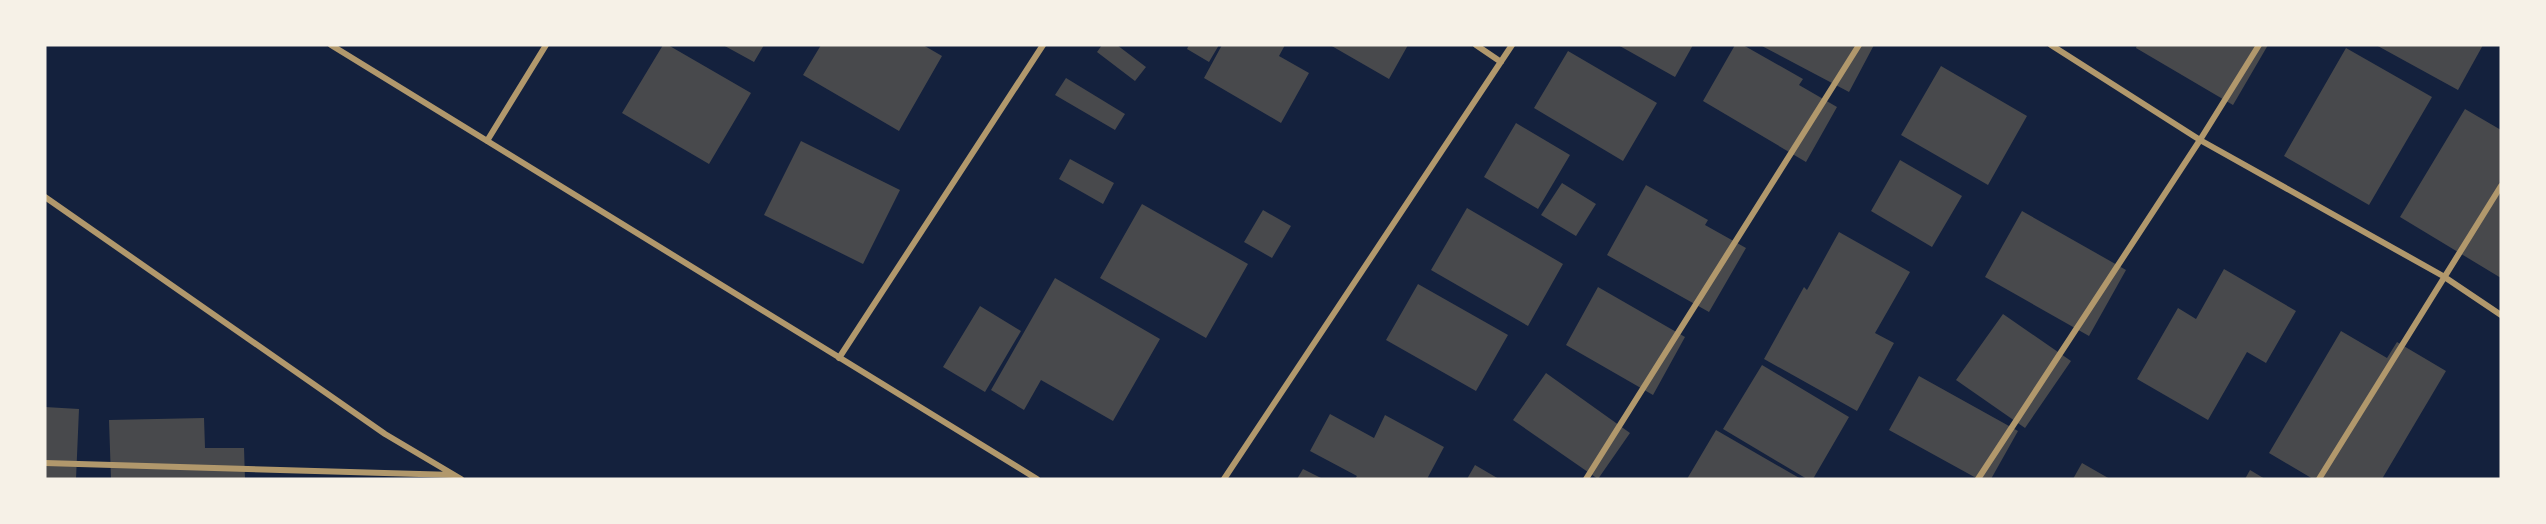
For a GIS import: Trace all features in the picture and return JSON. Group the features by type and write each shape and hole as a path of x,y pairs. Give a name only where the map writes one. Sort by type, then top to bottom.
{"street":[{"path":"331,45 1037,479"},
{"path":"487,141 546,45"},
{"path":"839,358 1043,45"},
{"path":"1476,45 1501,62"},
{"path":"1224,479 1512,45"},
{"path":"1586,479 1859,45"},
{"path":"2050,45 2200,140 2444,276 2501,315"},
{"path":"1977,479 2200,140 2259,45"},
{"path":"2319,479 2501,186"},
{"path":"45,197 384,434 458,477"},
{"path":"45,463 458,477"}],"building":[{"path":"663,45 668,45 751,93 709,164 622,113"},
{"path":"723,45 764,45 754,62"},
{"path":"821,45 923,45 942,56 899,131 803,75"},
{"path":"1102,45 1117,45 1146,67 1135,81 1097,52"},
{"path":"1189,45 1219,45 1209,62 1187,49"},
{"path":"1222,45 1285,45 1279,56 1309,73 1281,123 1204,78"},
{"path":"1330,45 1408,45 1389,79"},
{"path":"1618,45 1693,45 1675,77"},
{"path":"1735,45 1743,45 1803,79 1799,85 1837,107 1806,162 1703,101"},
{"path":"1760,45 1874,45 1849,92"},
{"path":"2137,45 2268,45 2233,105 2136,48"},
{"path":"2376,45 2483,45 2458,90"},
{"path":"2346,48 2432,97 2369,205 2284,156"},
{"path":"1568,51 1657,103 1623,161 1534,108"},
{"path":"1941,66 2027,116 1988,185 1901,135"},
{"path":"1066,78 1125,114 1115,130 1055,95"},
{"path":"2465,109 2501,130 2501,278 2400,217"},
{"path":"1516,123 1570,155 1538,209 1484,177"},
{"path":"801,141 900,190 863,264 764,215"},
{"path":"1070,159 1114,183 1103,204 1059,179"},
{"path":"1900,160 1962,196 1932,247 1871,211"},
{"path":"1562,183 1596,204 1576,236 1541,215"},
{"path":"1646,185 1708,220 1705,225 1746,248 1709,312 1607,255"},
{"path":"1142,204 1248,264 1206,338 1100,278"},
{"path":"1467,208 1563,264 1528,326 1431,270"},
{"path":"1263,210 1291,226 1272,258 1244,242"},
{"path":"2022,211 2126,270 2089,336 1985,277"},
{"path":"1839,232 1910,272 1875,333 1894,343 1857,411 1764,359 1804,287 1807,290"},
{"path":"2224,269 2296,311 2266,363 2247,352 2208,420 2137,379 2178,308 2196,319"},
{"path":"1055,278 1160,339 1113,421 1041,380 1024,410 991,390"},
{"path":"1418,284 1508,335 1476,391 1386,340"},
{"path":"1598,287 1685,337 1653,395 1566,345"},
{"path":"980,306 1021,331 985,392 943,367"},
{"path":"2003,314 2071,361 2025,428 1956,380"},
{"path":"2341,331 2387,358 2397,342 2446,371 2382,479 2313,479 2269,453"},
{"path":"1762,365 1849,417 1813,479 1807,479 1723,429"},
{"path":"1546,373 1630,433 1598,479 1513,420"},
{"path":"1919,376 2018,431 1991,479 1978,479 1889,430"},
{"path":"45,407 79,409 76,479 45,479"},
{"path":"1330,414 1374,438 1385,415 1444,447 1427,479 1355,479 1357,476 1310,451"},
{"path":"204,418 205,448 244,448 245,479 111,479 109,420"},
{"path":"1716,430 1801,479 1687,479"},
{"path":"2082,463 2110,479 2073,479"},
{"path":"1475,465 1499,479 1467,479"},
{"path":"1303,469 1323,479 1297,479"},
{"path":"2250,470 2265,479 2245,479"}]}
